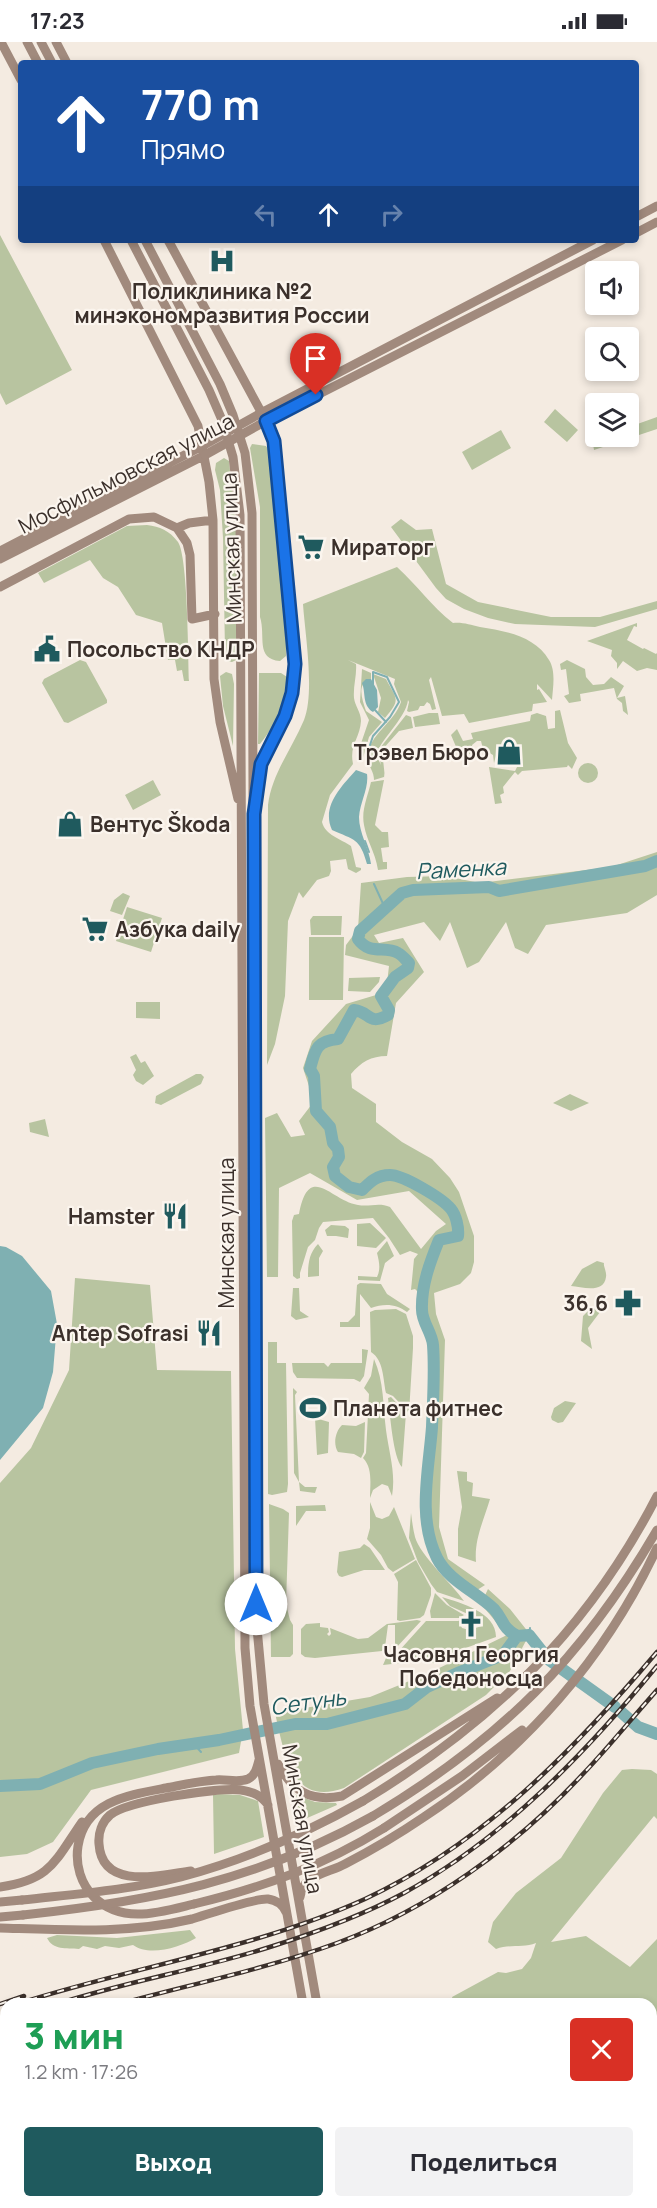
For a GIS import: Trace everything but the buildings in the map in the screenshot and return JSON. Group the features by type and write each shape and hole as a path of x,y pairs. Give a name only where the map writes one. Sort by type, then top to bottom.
{"main road":[{"path":"2,42 18,74"},
{"path":"27,42 36,60"},
{"path":"41,42 50,60"},
{"path":"56,42 65,60"},
{"path":"639,216 657,206"},
{"path":"106,243 198,426 204,450 213,520 214,679 220,722 242,817"},
{"name":"Минская улица","path":"132,243 209,390 222,420 233,457 240,515 244,1618 250,1706 302,1998"},
{"name":"Минская улица","path":"147,243 220,384 233,416 245,453 252,513 256,1617 264,1704 316,1998"},
{"path":"170,243 274,441 295,664 292,693 285,716 261,764 254,814"},
{"name":"Мосфильмовская улица","path":"0,559 587,243"},
{"name":"Мосфильмовская улица","path":"263,417 616,243"},
{"name":"Мосфильмовская улица","path":"0,551 204,450"},
{"name":"Мосфильмовская улица","path":"0,586 129,519 154,517 177,528"},
{"path":"213,520 189,523 177,528 187,543 190,555 192,619 215,614"},
{"path":"0,1902 146,1884 206,1869 284,1841 363,1801 405,1775 458,1736 520,1684 563,1638 624,1557 657,1496"},
{"path":"0,1917 113,1905 219,1882 297,1854 373,1816 407,1796 475,1748 528,1701 575,1650 627,1580 657,1530"},
{"path":"299,1902 302,1888 308,1880 361,1855 447,1802 503,1758 567,1690 589,1663 620,1617 657,1548"},
{"path":"273,1755 282,1773 302,1793 321,1798 342,1796 520,1684"},
{"path":"105,1804 91,1817 80,1839 77,1863 85,1886 101,1904 123,1913 139,1915 172,1909 243,1891 302,1871 339,1854 384,1828 472,1769 546,1713"},
{"path":"0,1887 27,1881 44,1873 61,1854 81,1823 91,1812 105,1804 136,1793 202,1782 248,1779 255,1773 259,1757"},
{"path":"206,1869 140,1877 120,1874 110,1868 100,1852 101,1827 113,1813 130,1805 228,1789 255,1793 264,1799 269,1807"},
{"path":"0,1928 105,1931 137,1928 191,1919 268,1899 284,1907 287,1914"}],"green space":[{"path":"0,235 72,370 6,405 0,393"},
{"path":"555,409 578,430 567,442 544,422"},
{"path":"657,417 657,429 639,435 639,423"},
{"path":"501,430 511,448 472,470 462,452"},
{"path":"252,444 266,446 270,452 287,635 286,656 280,661 267,656 263,645 260,617 260,507 250,448"},
{"path":"224,458 229,461 236,526 236,660 232,662 226,661 225,651 223,538 220,490 215,470 216,463"},
{"path":"401,519 416,530 432,529 446,584 478,602 551,617 600,617 657,601 657,609 595,627 515,624 488,618 446,599 436,588 391,527"},
{"path":"147,525 168,532 178,542 181,551 186,586 189,681 184,681 182,670 177,671 175,660 168,660 162,623 136,615 118,587 103,578 90,560 44,583 38,573 127,526"},
{"path":"397,567 453,623 509,633 536,645 549,660 553,669 552,700 537,684 537,690 539,689 547,702 533,704 532,711 469,723 464,714 442,716 431,677 429,680 436,709 432,710 427,702 418,710 409,712 407,711 408,700 402,715 381,745 378,751 377,756 381,765 380,748 406,715 411,717 413,728 399,731 382,750 385,778 384,773 384,777 374,780 367,761 369,750 372,742 401,702 394,684 395,679 348,660 356,664 354,698 361,718 360,727 352,752 353,764 330,795 322,822 326,830 351,846 356,867 361,870 356,873 348,869 346,859 330,861 329,876 317,880 303,898 299,892 288,921 285,996 275,1044 267,1065 268,805 274,782 304,720 307,708 309,679 303,604"},
{"path":"637,623 637,627 634,626 627,640 643,649 657,653 657,670 647,668 637,671 623,661 617,669 617,663 611,656 612,650 587,641"},
{"path":"80,660 86,662 107,703 68,723 64,722 42,683 44,679"},
{"path":"567,660 585,669 586,677 593,685 604,684 611,677 624,686 617,698 625,696 628,715 623,711 622,703 617,699 614,688 580,694 581,701 569,703 564,696 569,694 566,669 561,670 560,664"},
{"path":"362,669 371,673 371,679 363,684 362,688 366,711 382,722 369,737 363,758 357,755 369,720 360,702"},
{"path":"226,672 232,674 234,684 233,746 223,706 220,676"},
{"path":"259,673 281,673 287,677 284,698 277,720 258,744"},
{"path":"373,674 386,679 396,699 385,718 378,712 381,698"},
{"path":"560,710 568,743 577,758 572,769 568,765 567,767 522,771 518,775 515,772 503,787 504,793 500,795 502,803 495,804 489,767 515,771 521,759 513,746 509,743 502,746 498,750 494,763 493,755 483,749 481,741 472,745 473,751 477,752 475,757 467,752 469,748 464,746 457,749 451,735 457,729 463,741 473,739 471,733 530,721 531,715 537,713 546,716 548,729 555,728 555,711"},
{"path":"438,713 440,724 415,727 413,717"},
{"path":"584,763 592,763 598,769 598,777 592,783 584,783 578,777 578,769"},
{"path":"153,780 161,795 133,810 125,795"},
{"path":"384,780 375,825 382,832 388,832 389,847 381,848 383,862 387,862 387,869 378,870 365,831 363,814 371,782"},
{"path":"657,852 657,895 627,913 546,925 528,954 515,948 506,922 479,962 467,968 450,922 440,941 424,922 374,935 379,943 403,938 424,972 396,1003 387,1056 367,1060 359,1066 351,1074 352,1088 376,1104 376,1122 402,1142 432,1159 450,1178 459,1192 474,1236 474,1262 471,1273 460,1284 434,1293 436,1314 445,1340 439,1527 448,1559 485,1585 474,1592 448,1573 437,1558 429,1534 426,1493 432,1427 433,1343 422,1312 423,1297 415,1289 411,1290 414,1259 418,1254 410,1251 400,1255 373,1218 323,1222 315,1240 308,1247 300,1278 293,1276 292,1221 294,1215 299,1214 303,1198 309,1190 315,1187 358,1205 390,1207 421,1249 436,1231 446,1224 409,1191 357,1200 310,1173 279,1188 278,1277 267,1277 265,1118 277,1113 291,1137 305,1135 299,1121 312,1104 303,1068 312,1041 346,1004 386,992 389,966 345,955 346,945 358,929 361,883 407,877 445,876 480,883 611,867"},
{"path":"123,893 130,896 122,915 110,911 114,900"},
{"path":"127,907 162,918 151,952 116,941"},
{"path":"313,916 342,916 341,935 311,935 310,920"},
{"path":"309,937 344,937 343,1000 309,1000"},
{"path":"380,977 379,982 370,992 348,991 349,978"},
{"path":"136,1002 160,1002 160,1019 136,1018"},
{"path":"136,1054 141,1063 145,1061 154,1076 143,1085 136,1081 133,1075 136,1070 130,1057"},
{"path":"196,1074 204,1077 201,1084 161,1105 155,1103 156,1096"},
{"path":"570,1094 589,1103 571,1111 553,1103"},
{"path":"45,1119 49,1137 30,1132 29,1123"},
{"path":"370,1223 386,1238 376,1248 357,1246 357,1224"},
{"path":"331,1225 345,1226 349,1229 348,1238 327,1236 325,1230"},
{"path":"387,1241 394,1256 385,1263 380,1281 358,1280 358,1276 377,1277 379,1262 377,1253"},
{"path":"318,1244 323,1251 319,1258 319,1276 308,1277 310,1259"},
{"path":"597,1261 604,1263 606,1273 601,1286 592,1288 571,1286 582,1269"},
{"path":"75,1278 150,1285 157,1370 231,1371 235,1649 243,1730 239,1753 91,1790 53,1842 27,1854 0,1857 0,1483 31,1448 69,1370"},
{"path":"360,1283 381,1284 387,1294 410,1309 407,1312 399,1307 385,1305 371,1308 360,1294 360,1327 340,1327 340,1322 348,1322 355,1315 357,1285"},
{"path":"293,1288 299,1288 300,1311 309,1317 296,1320 291,1316"},
{"path":"599,1308 600,1312 588,1328 592,1349 581,1341 583,1316 590,1309"},
{"path":"396,1309 406,1314 413,1336 409,1413 393,1396 386,1393 381,1365 371,1352 370,1312"},
{"path":"268,1342 277,1342 277,1363 286,1363 288,1484 287,1492 272,1495 268,1494"},
{"path":"362,1349 368,1350 364,1376 360,1382 354,1379 297,1378 293,1372 292,1363 324,1363 328,1367 331,1363 362,1363"},
{"path":"374,1359 381,1385 393,1471 393,1488 392,1496 388,1486 382,1484 373,1490 370,1498 370,1472 363,1458 366,1453 369,1394 364,1388 371,1376"},
{"path":"293,1388 297,1392 295,1395 299,1482 294,1473"},
{"path":"391,1397 406,1413 402,1467 396,1455 392,1435 388,1398"},
{"path":"565,1401 576,1403 563,1422 558,1423 551,1417 554,1408"},
{"path":"315,1418 329,1422 328,1453 317,1455"},
{"path":"365,1422 364,1452 361,1458 354,1454 338,1452 336,1438 342,1425 356,1426"},
{"path":"457,1471 467,1472 467,1481 473,1483 472,1496 490,1499 478,1537 476,1562 458,1556 458,1529 462,1507"},
{"path":"299,1482 305,1487 317,1487 315,1493 300,1491"},
{"path":"370,1502 376,1517 382,1519 389,1516 394,1507 415,1559 393,1572 367,1539 370,1528"},
{"path":"269,1504 289,1513 286,1604 293,1625 293,1654 290,1657 271,1657"},
{"path":"325,1505 326,1511 306,1511 296,1526 296,1506"},
{"path":"411,1513 418,1544 464,1601 437,1592 431,1584 418,1562 409,1538"},
{"path":"364,1544 370,1548 385,1570 364,1570 339,1576 337,1572 339,1552 360,1548"},
{"path":"416,1560 431,1588 431,1595 424,1615 420,1618 400,1621 397,1620 398,1582 394,1574"},
{"path":"488,1589 510,1609 529,1633 510,1671 486,1695 344,1788 326,1792 312,1790 301,1783 287,1758 275,1713 370,1697 429,1673 507,1635 481,1604"},
{"path":"435,1593 447,1605 464,1615 459,1618 431,1618 430,1611"},
{"path":"442,1597 484,1615 494,1628 496,1637 452,1653 435,1664 428,1660 383,1665 386,1658 419,1655 418,1649 398,1652 426,1621 458,1621 471,1617 477,1621 463,1621 460,1624 462,1628 469,1630 482,1626 479,1619 450,1606"},
{"path":"421,1621 395,1649 395,1625 388,1625 385,1647 382,1651 315,1658 301,1654 301,1629 306,1624 320,1623 320,1627 328,1628 329,1636 330,1628 358,1639 368,1638 387,1624"},
{"path":"622,1770 651,1770 657,1774 657,1819 654,1816 551,1942 586,1936 630,1967 657,1939 657,1998 452,1998 498,1972 506,1973 522,1969 531,1958 536,1943 496,1949 488,1942 493,1922 516,1893 561,1858 603,1793"},
{"path":"294,1794 315,1802 336,1803 337,1805 298,1822"},
{"path":"213,1795 240,1795 258,1801 264,1837 214,1854"},
{"path":"190,1930 196,1938 182,1945 156,1950 140,1949 133,1945 119,1948 105,1946 97,1949 83,1946 79,1949 65,1948 53,1945 47,1938 57,1935 117,1938"}],"water":[{"path":"366,679 371,679 377,690 378,707 373,712 367,706 365,699 362,683"},
{"path":"356,770 367,774 367,785 359,817 371,864 367,864 359,844 332,830 329,821 331,805 335,797"},
{"path":"0,1246 22,1256 51,1291 57,1324 53,1372 43,1408 0,1460"}],"waterway":[{"path":"366,757 373,736 390,717 399,702 387,677 373,672 373,684"},
{"path":"375,710 386,722"},
{"path":"365,841 369,852"},
{"name":"Раменка","path":"517,1636 505,1626 494,1609 442,1566 431,1543 427,1527 426,1493 432,1427 434,1365 433,1345 422,1314 422,1301 427,1274 439,1240 458,1236 456,1218 451,1209 440,1199 396,1176 385,1175 362,1190 349,1187 335,1176 333,1167 339,1157 338,1149 333,1143 330,1127 316,1111 314,1076 310,1069 318,1048 325,1042 338,1039 354,1010 373,1019 388,1015 389,1010 381,996 395,977 408,968 409,963 398,953 367,947 358,939 360,931 402,893 413,890 489,887 499,891 645,866 657,861"},
{"path":"374,884 385,908"},
{"name":"Сетунь","path":"529,1635 530,1628"},
{"name":"Сетунь","path":"0,1786 40,1784 92,1763 295,1724 327,1724 405,1704 427,1687 503,1655 517,1636 529,1635 548,1659 615,1707"},
{"name":"Сетунь","path":"621,1712 638,1727 657,1734"},
{"path":"194,1744 201,1752"}],"railway":[{"path":"37,1998 280,1931 365,1899 408,1877 449,1851 524,1792 593,1724 657,1652"},
{"path":"77,1998 273,1946 340,1922 404,1893 475,1847 541,1792 601,1731 657,1666"},
{"path":"142,1998 256,1968 337,1943 405,1913 437,1894 499,1851 528,1827 582,1775 657,1690"},
{"path":"18,1998 24,1996"}],"place":[{"name":"Поликлиника №2 минэкономразвития России","path":"222,261"},
{"name":"Мираторг","path":"311,547"},
{"name":"Посольство КНДР","path":"47,649"},
{"name":"Трэвел Бюро","path":"509,752"},
{"name":"Вентус Škoda","path":"70,824"},
{"name":"Азбука daily","path":"95,929"},
{"name":"Hamster","path":"175,1216"},
{"name":"36,6","path":"628,1303"},
{"name":"Antep Sofrasi","path":"209,1333"},
{"name":"Планета фитнес","path":"313,1408"},
{"name":"Часовня Георгия Победоносца","path":"471,1624"}],"route":[{"path":"256,1604 254,814 261,764 285,716 292,693 295,664 274,441 266,421 316,395"}]}
